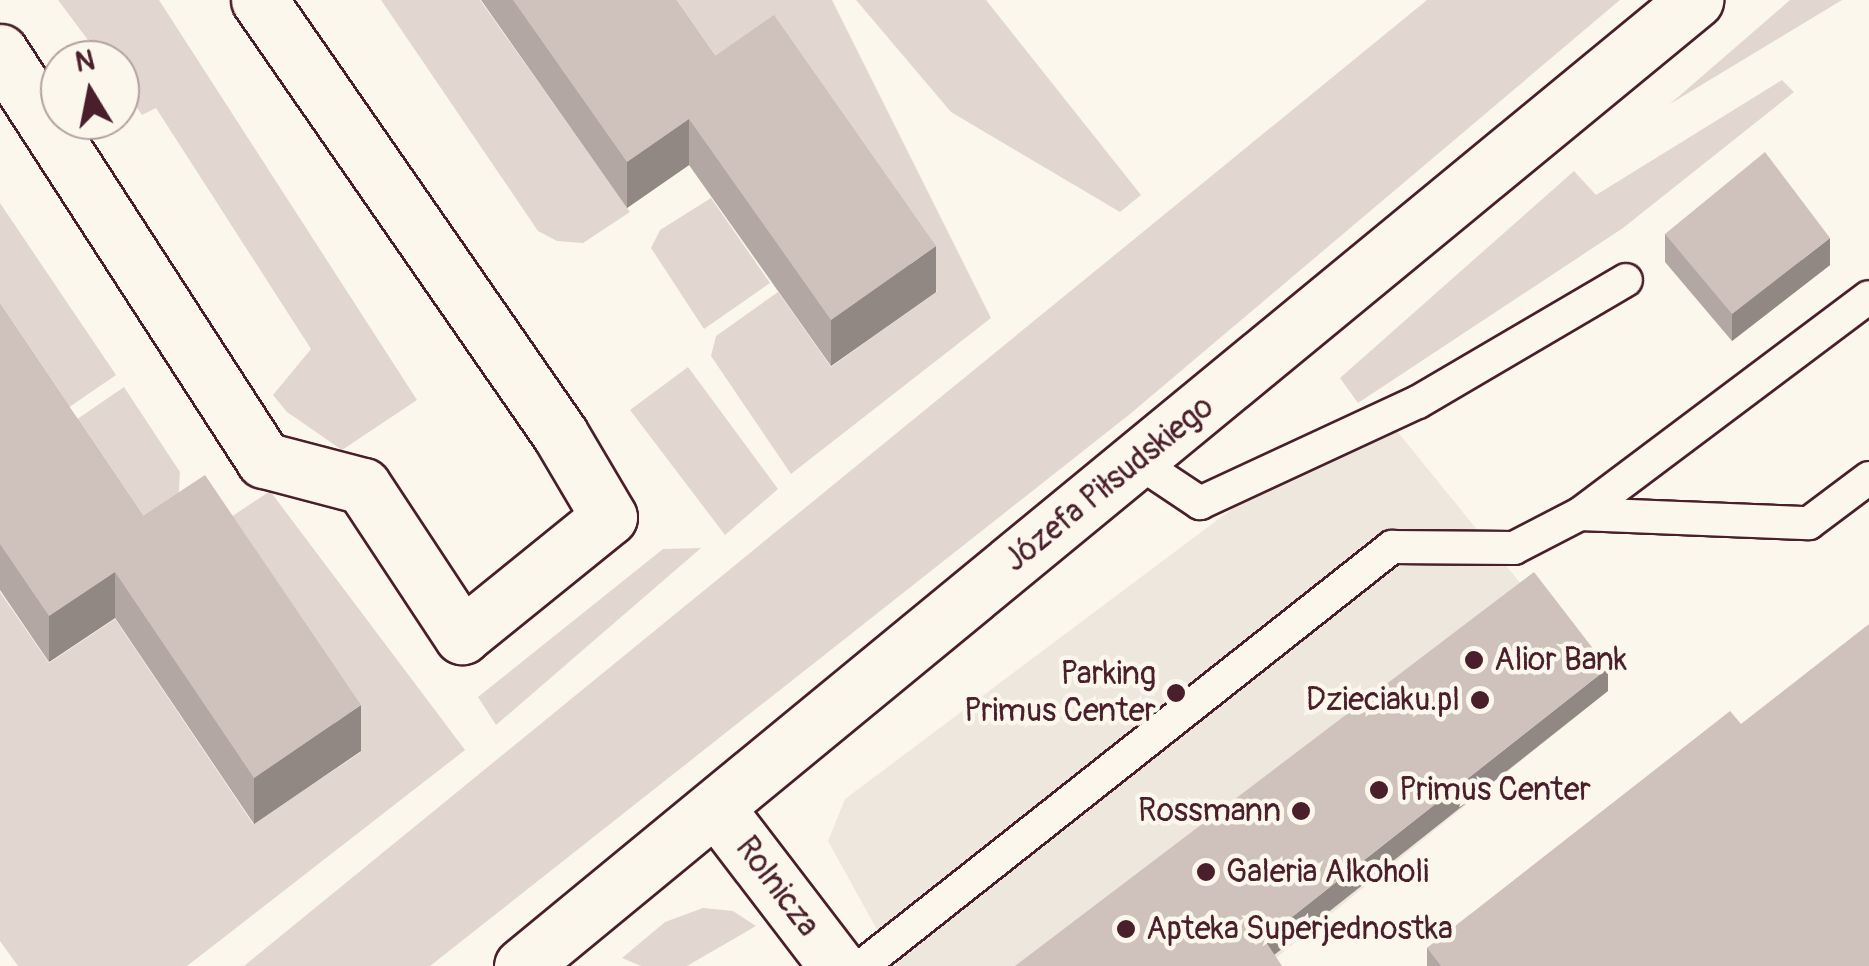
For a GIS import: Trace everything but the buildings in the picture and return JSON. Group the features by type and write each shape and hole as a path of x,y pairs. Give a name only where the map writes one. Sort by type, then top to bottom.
{"street":[{"path":"0,52 264,460 363,486 462,636 609,517 560,434 259,0"},
{"name":"Józefa Piłsudskiego","path":"522,966 1695,0"},
{"name":"Rolnicza","path":"717,809 837,966"}],"lane":[{"path":"1137,461 1200,504 1418,402 1626,280"},
{"path":"862,966 1392,547 1514,548 1580,514 1869,298"},
{"path":"1580,514 1809,524 1869,478"}],"shaded area":[{"path":"58,0 159,0 417,400 342,450 287,412 273,395 311,349 156,108 142,115 140,112 140,40 88,40"},
{"path":"381,0 480,0 630,212 583,243 557,241 538,231"},
{"path":"644,0 832,0 991,318 791,474 711,356 716,336 778,292 831,367 937,291 775,60 715,101"},
{"path":"856,0 986,0 1141,195 1120,212 951,112"},
{"path":"1427,0 1620,0 1130,414 430,966 244,966"},
{"path":"1790,0 1842,0 1670,104"},
{"path":"1782,80 1794,92 1623,228 1358,403 1340,378 1574,171 1596,195"},
{"path":"711,198 770,283 704,329 651,248 660,230"},
{"path":"0,203 116,375 49,421 0,349"},
{"path":"688,367 778,489 725,535 630,410"},
{"path":"124,387 180,472 176,539 143,561 57,433"},
{"path":"1388,420 1608,691 1266,966 897,966 828,841 845,799 1236,506"},
{"path":"270,491 465,750 187,966 18,966 0,941 0,592 49,663 115,619 253,824 361,752 213,529"},
{"path":"701,548 496,725 478,697 663,549"},
{"path":"703,908 733,911 756,926 687,966 641,966 622,958 665,922"}],"place":[{"name":"Alior Bank","path":"1474,660"},
{"name":"Parking Primus Center","path":"1176,693"},
{"name":"Dzieciaku.pl","path":"1480,700"},
{"name":"Primus Center","path":"1379,790"},
{"name":"Rossmann","path":"1301,811"},
{"name":"Galeria Alkoholi","path":"1206,872"},
{"name":"Apteka Superjednostka","path":"1126,929"}]}
